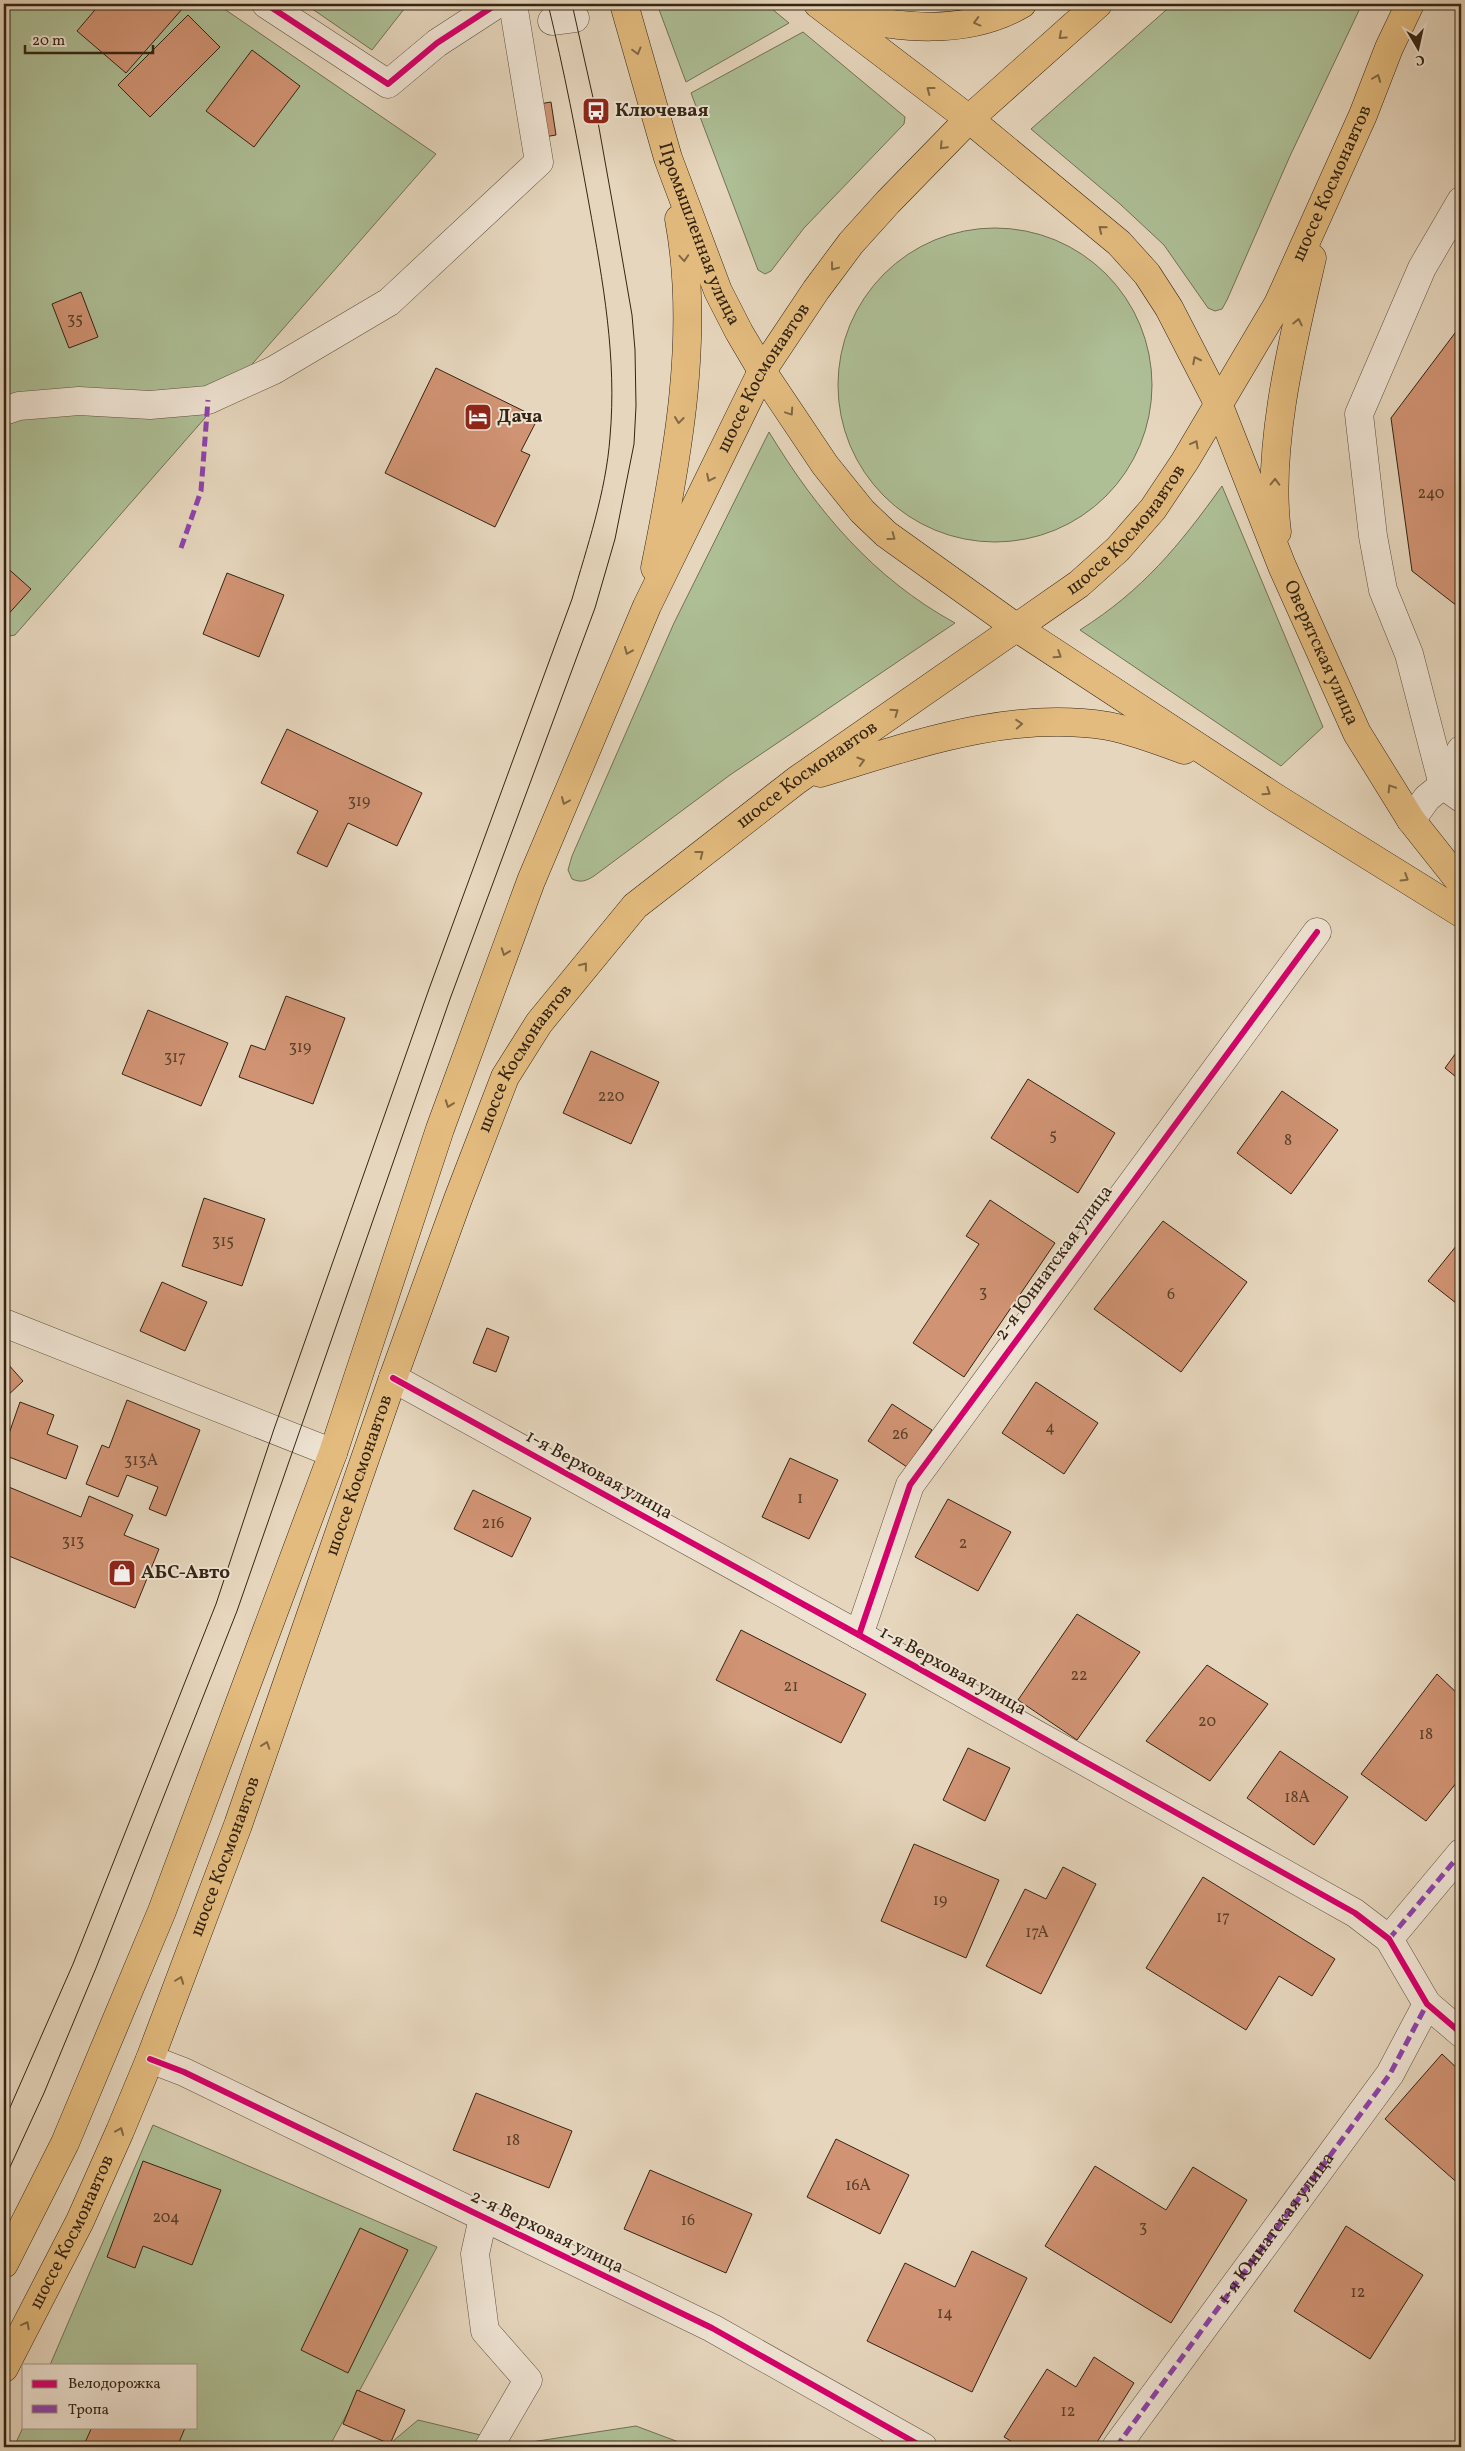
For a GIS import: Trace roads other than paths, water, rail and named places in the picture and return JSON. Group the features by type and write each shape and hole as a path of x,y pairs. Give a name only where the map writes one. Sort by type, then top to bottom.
{"main road":[{"name":"Промышленная улица","path":"624,4 668,158 718,291 762,371 825,464 862,511 886,534 1017,628"},
{"path":"823,8 874,22 941,27 990,19 1022,4"},
{"name":"шоссе Космонавтов","path":"4,2264 65,2143 162,1911 333,1453 440,1129 531,881 647,606 762,371 816,290 852,243 969,119 1098,4"},
{"name":"шоссе Космонавтов","path":"4,2368 80,2221 150,2058 238,1825 393,1378 458,1199 505,1078 539,1023 635,906 798,780 1079,584 1118,549 1153,509 1185,461 1278,304 1363,115 1389,48 1410,4"},
{"path":"823,8 969,119"},
{"name":"Оверятская улица","path":"969,119 1120,243 1147,274 1169,308 1218,403 1282,566 1357,734 1411,820 1461,883"},
{"path":"647,606 675,454 686,349 683,238 668,158"},
{"path":"1282,566 1276,524 1276,458 1288,370 1314,248 1331,187"},
{"path":"1017,628 1243,776 1461,913"},
{"path":"798,780 943,737 1005,725 1066,722 1108,726 1148,736 1243,776"}],"street":[{"path":"266,4 388,84 437,43 497,4"},
{"path":"4,411 19,406 79,402 150,404 208,400 274,370 390,302 539,162 513,4"},
{"path":"1452,792 1409,654 1383,590 1373,536 1359,414 1422,268 1461,201"},
{"path":"1452,792 1461,750"},
{"path":"1411,820 1427,798 1452,792"},
{"name":"2-я Юннатская улица","path":"859,1635 910,1485 1317,932"},
{"path":"4,1323 333,1453"},
{"name":"1-я Верховая улица","path":"393,1378 859,1635 1356,1913 1389,1939 1426,2004 1461,2033"},
{"path":"1389,1939 1461,1853"},
{"name":"1-я Юннатская улица","path":"1116,2447 1390,2074 1426,2004"},
{"name":"2-я Верховая улица","path":"150,2058 184,2072 712,2328 923,2447"},
{"path":"483,2218 475,2254 485,2331 528,2380 489,2447"}],"tram line":[{"path":"4,2121 73,1964 216,1604 274,1429 429,989 572,599 595,519 608,458 610,437 612,408 610,349 604,291 589,204 548,4"},
{"path":"4,2180 44,2093 96,1968 237,1611 450,999 595,608 615,539 634,444 636,406 635,350 632,315 596,111 572,4"}],"place":[{"name":"Ключевая","path":"596,111"},
{"name":"Дача","path":"478,417"},
{"name":"АБС-Авто","path":"122,1573"}]}
